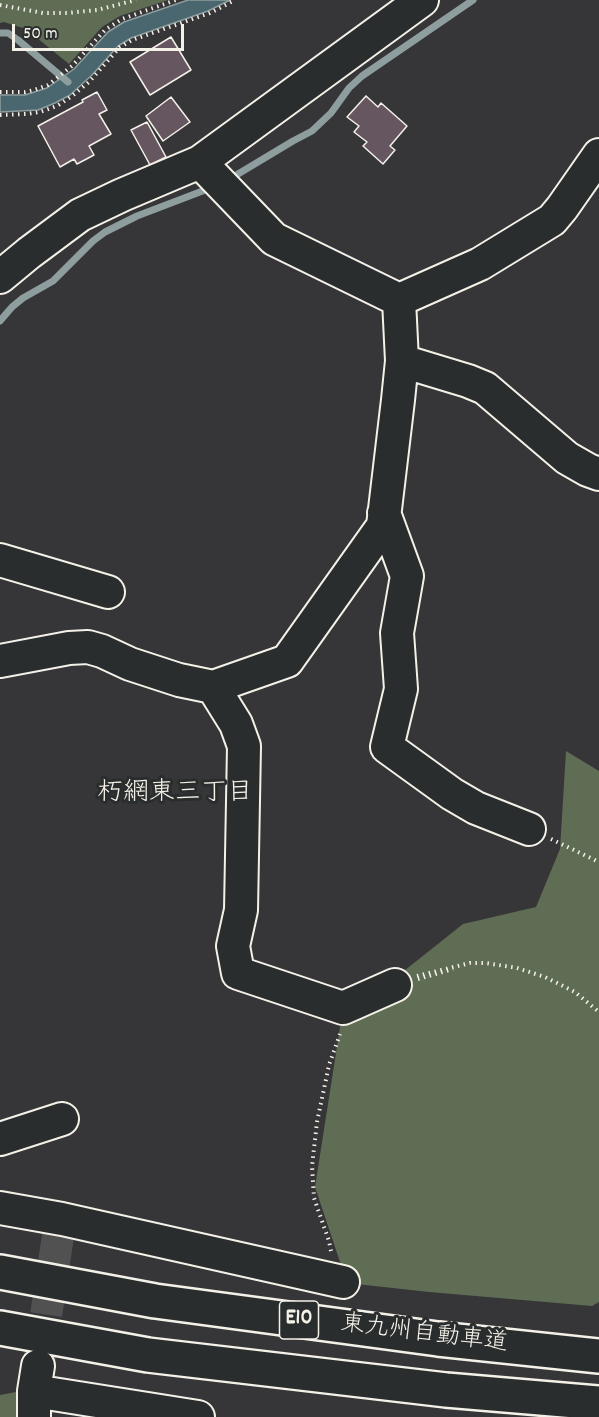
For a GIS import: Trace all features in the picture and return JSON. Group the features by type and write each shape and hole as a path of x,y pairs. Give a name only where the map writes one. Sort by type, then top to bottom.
{"highway":[{"name":"東九州自動車道","path":"0,1272 154,1301 438,1340 599,1356"},
{"name":"東九州自動車道","path":"0,1328 148,1355 446,1390 599,1403"}],"street":[{"path":"0,277 80,215 122,195 214,176 422,0"},
{"path":"214,176 274,239 399,300 480,264 552,220 599,155"},
{"path":"0,662 69,648 88,647 179,680 213,687 287,661 383,526 402,361 399,300"},
{"path":"402,361 485,388 567,458 599,474"},
{"path":"384,513 407,576 397,633 401,689 387,747 460,799 476,808 529,829"},
{"path":"0,560 108,592"},
{"path":"213,687 236,724 244,746 241,910 233,946 237,973 343,1008 394,985"},
{"path":"0,1139 62,1119"},
{"path":"0,1208 60,1228 337,1280"},
{"path":"35,1391 198,1417"}],"path":[{"path":"0,5 43,13 67,13 97,10 136,0"},
{"path":"0,92 25,92 48,85 72,66 105,30 122,19 176,0"},
{"path":"0,115 33,113 57,106 89,82 120,47 132,40 210,13 235,0"},
{"path":"529,829 599,862"},
{"path":"394,985 423,973 470,963 486,963 517,968 545,977 575,992 599,1012"},
{"path":"394,985 453,969"},
{"path":"337,1280 329,1241 314,1198 312,1166 317,1122 329,1065 344,1022 343,1008"}],"green space":[{"path":"0,0 168,0 120,16 102,27 69,64 26,29 4,22 0,23"},
{"path":"566,751 599,771 599,1302 592,1306 347,1283 315,1187 341,1021 463,924 536,907 560,849"},
{"path":"16,1392 23,1417 0,1417 0,1395"}],"water":[{"path":"188,0 230,0 208,11 131,38 118,46 70,95 55,103 38,110 0,112 0,95 25,95 47,88 74,69 108,32 124,22"}],"building":[{"path":"171,37 191,70 150,95 130,62"},
{"path":"97,92 107,110 99,114 111,134 89,146 94,155 77,164 74,159 60,167 38,126"},
{"path":"366,96 378,107 381,103 407,126 390,146 395,150 383,164 363,146 367,142 354,132 359,126 347,117"},
{"path":"171,97 190,122 163,141 146,116"},
{"path":"147,122 166,157 150,165 131,130"}],"waterway":[{"path":"228,180 312,131 331,113 349,88 362,76 473,0"},
{"path":"0,33 8,33 18,40 68,82"},
{"path":"0,321 23,298 53,281 105,232 137,216 213,187"}],"tunnel":[{"path":"39,1362 58,1236"}],"district":[{"name":"朽網東三丁目","path":"175,795"}]}
